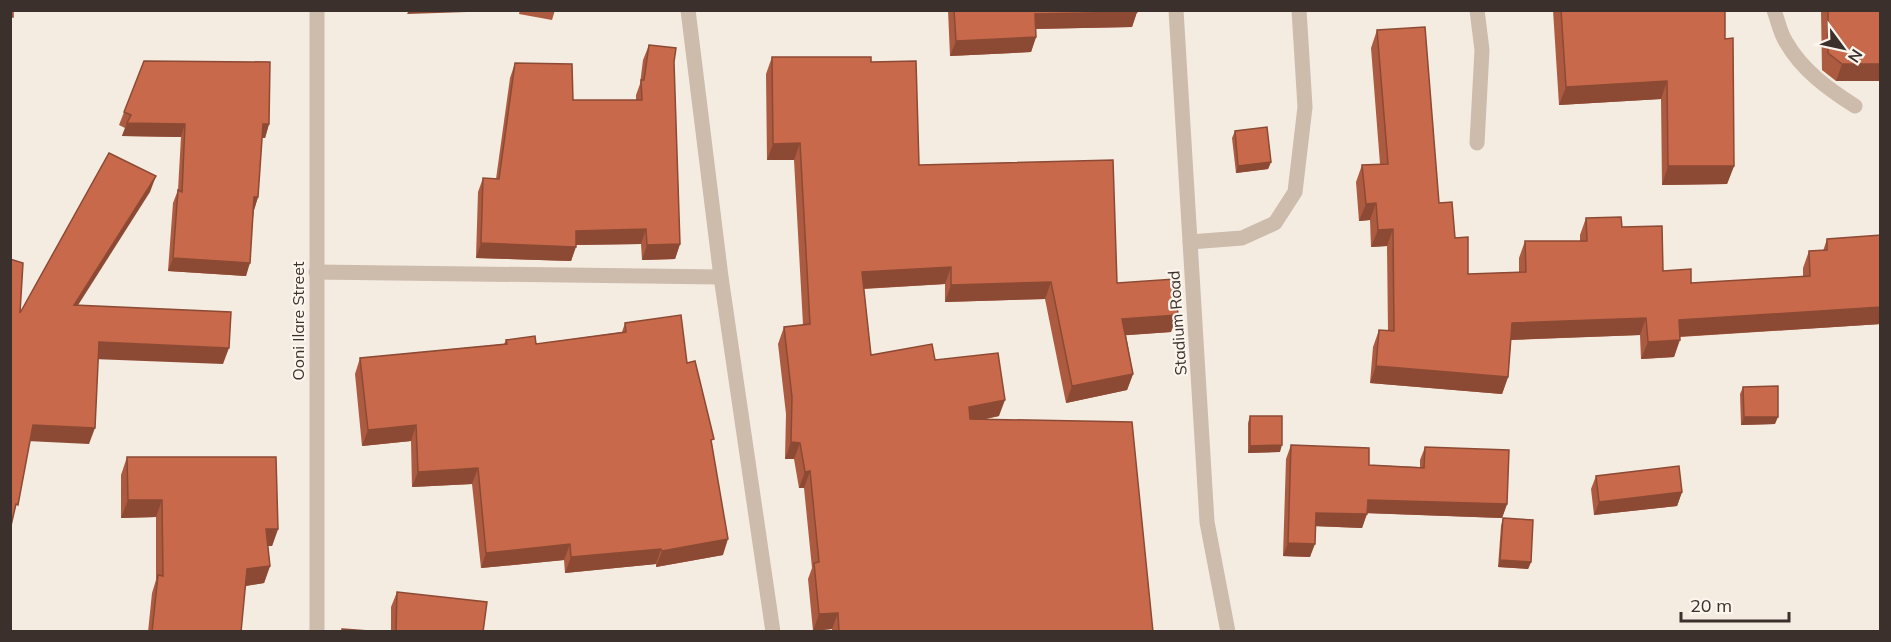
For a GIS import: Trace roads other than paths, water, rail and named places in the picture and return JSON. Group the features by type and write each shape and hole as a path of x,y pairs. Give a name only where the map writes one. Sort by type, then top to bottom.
{"street":[{"name":"Ooni Ilare Street","path":"317,632 318,10"},
{"path":"688,10 721,277 773,632"},
{"name":"Stadium Road","path":"1176,10 1208,522 1228,632"},
{"path":"1190,242 1242,238 1275,223 1295,192 1305,107 1299,10"},
{"path":"1477,10 1482,50 1477,142"},
{"path":"1774,10 1785,41 1806,69 1830,91 1855,106"},
{"path":"316,272 721,277"}]}
